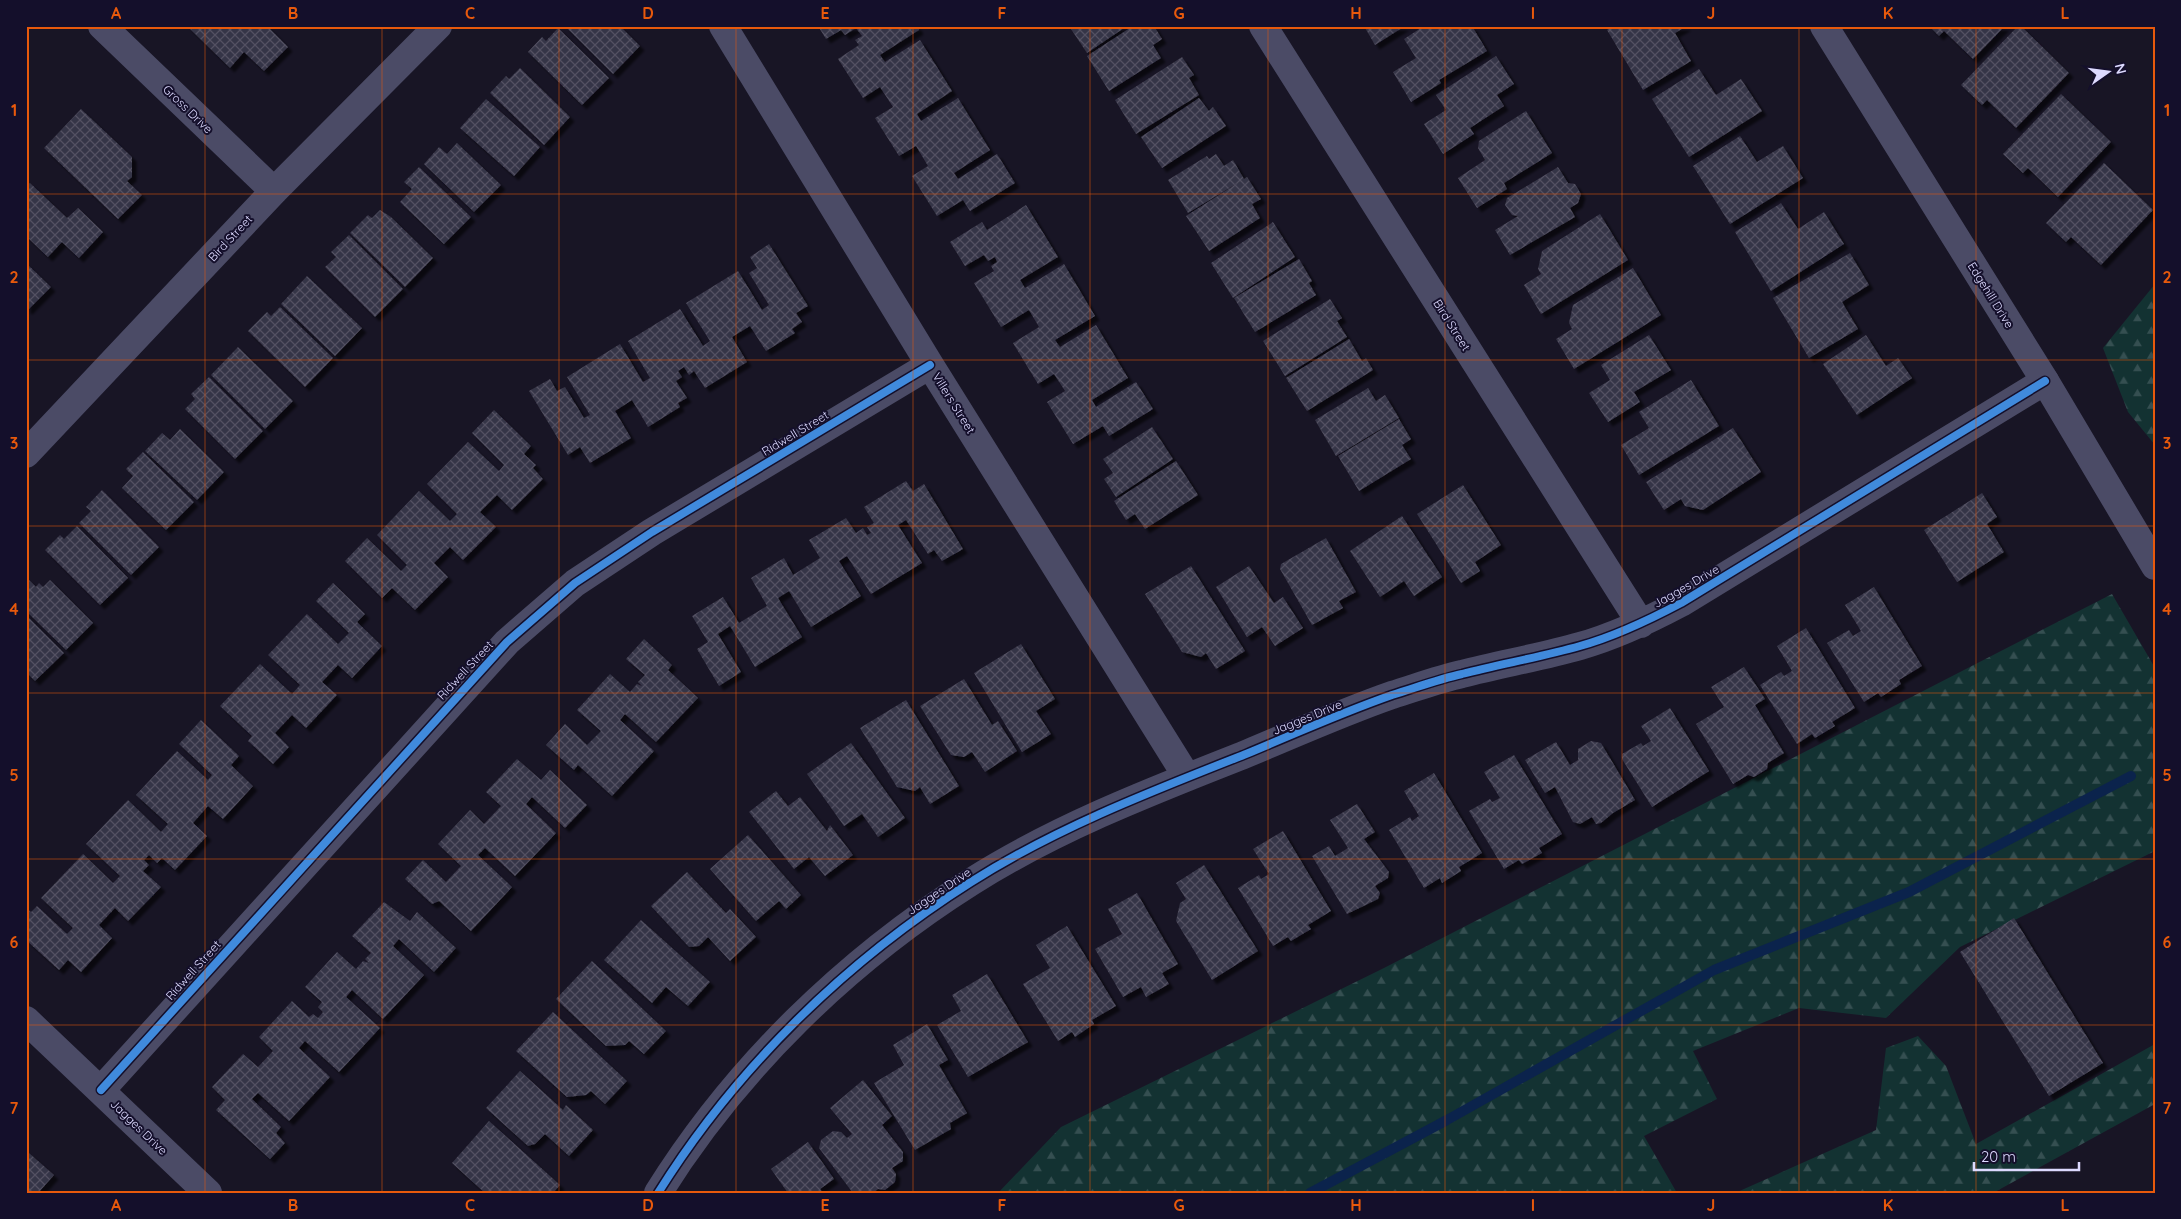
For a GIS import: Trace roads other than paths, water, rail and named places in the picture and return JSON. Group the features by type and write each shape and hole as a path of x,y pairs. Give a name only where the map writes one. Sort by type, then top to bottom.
{"street":[{"name":"Gross Drive","path":"102,26 274,192"},
{"name":"Bird Street","path":"26,454 274,192 438,26"},
{"name":"Villers Street","path":"723,26 930,364 1187,777"},
{"name":"Bird Street","path":"1263,26 1641,624"},
{"name":"Edgehill Drive","path":"1824,26 2045,381 2155,566"},
{"name":"Ridwell Street","path":"101,1090 507,642 582,578 652,532 930,364"},
{"name":"Jagges Drive","path":"658,1193 736,1086 807,1010 886,941 972,882 1063,831 1187,777 1390,696 1459,674 1583,646 1641,624 1681,603 2045,381"},
{"name":"Jagges Drive","path":"26,1020 208,1193"}],"waterway":[{"path":"1310,1193 1447,1120 1714,970 1909,892 2131,776"}]}
